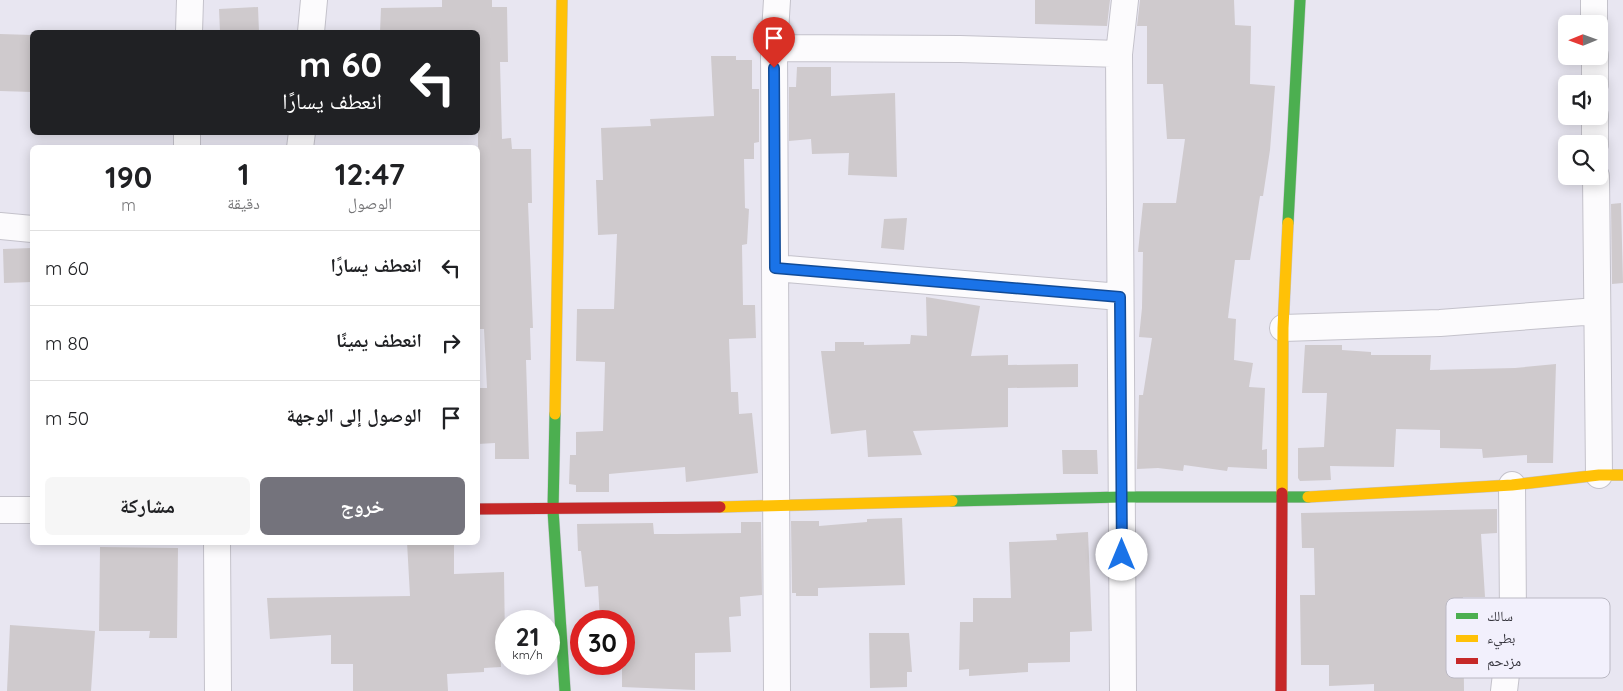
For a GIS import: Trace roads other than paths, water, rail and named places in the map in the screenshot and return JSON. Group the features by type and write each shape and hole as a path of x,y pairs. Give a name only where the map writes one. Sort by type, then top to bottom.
{"street":[{"path":"189,30 190,0"},
{"path":"311,30 314,0"},
{"path":"562,0 553,510 565,691"},
{"path":"777,0 774,48 777,691"},
{"path":"1123,691 1119,54 1125,0"},
{"path":"1281,691 1283,328 1300,0"},
{"path":"1594,0 1594,15"},
{"path":"774,48 960,49 1119,54"},
{"path":"480,510 776,506 1121,497 1282,498 1512,485 1611,475 1597,311 1596,185"},
{"path":"0,226 30,229"},
{"path":"775,268 1120,297"},
{"path":"1283,328 1440,323 1597,311"},
{"path":"1512,485 1514,598"},
{"path":"0,510 30,510"},
{"path":"218,545 218,691"},
{"path":"1504,691 1506,678"}]}
